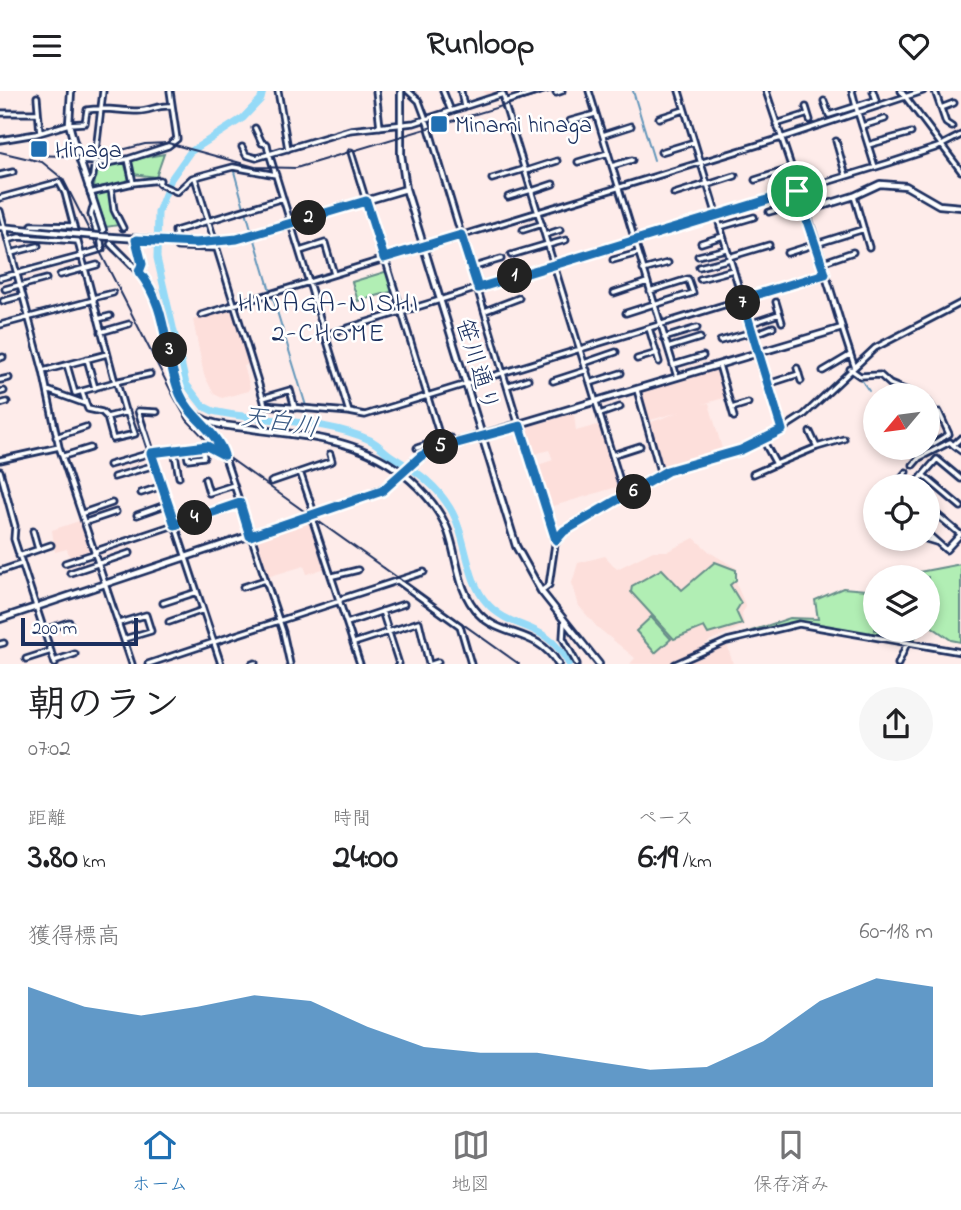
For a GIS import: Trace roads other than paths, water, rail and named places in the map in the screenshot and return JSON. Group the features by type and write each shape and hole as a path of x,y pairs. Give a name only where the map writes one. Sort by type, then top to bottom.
{"street":[{"path":"71,91 69,124 99,232"},
{"path":"88,187 93,176 103,91"},
{"path":"79,161 108,163 168,146 177,139 170,106 170,91"},
{"path":"284,91 278,92 288,149"},
{"path":"376,91 380,127"},
{"name":"笹川通り","path":"401,91 400,125 407,189 512,536 541,591 599,664"},
{"path":"408,91 419,101 426,119 556,540 550,583 541,591"},
{"path":"443,91 451,111"},
{"path":"461,91 464,107"},
{"path":"505,101 540,91"},
{"path":"556,93 562,91"},
{"path":"589,91 677,378"},
{"path":"678,91 782,430"},
{"path":"766,91 800,203 806,211 852,367 860,376 880,375 889,383"},
{"path":"852,91 875,167"},
{"path":"824,101 829,115 876,100 873,91"},
{"path":"901,91 945,144 961,171"},
{"path":"201,315 781,138 923,91"},
{"path":"935,91 946,123 951,127"},
{"path":"242,147 246,155 256,158 350,130 400,125 426,119 503,95 625,497"},
{"path":"37,97 36,113 40,133"},
{"path":"941,108 954,103"},
{"path":"0,140 40,133 69,124 85,123 86,111 102,108 142,111 155,106 170,106"},
{"path":"806,107 810,120"},
{"path":"659,118 684,110"},
{"path":"0,113 36,113"},
{"path":"570,121 596,113"},
{"path":"776,124 808,114"},
{"path":"862,126 885,119"},
{"path":"603,135 631,126"},
{"path":"255,128 262,143 267,144 349,412"},
{"path":"868,145 911,133"},
{"path":"326,335 875,167 945,144 961,135"},
{"path":"836,141 846,176"},
{"path":"661,152 694,142"},
{"path":"351,152 441,440"},
{"path":"578,162 608,153"},
{"path":"128,159 133,183"},
{"path":"612,166 632,160"},
{"path":"492,179 557,161"},
{"path":"90,193 152,179 160,180 159,184 175,191 195,178 233,167 276,175"},
{"path":"755,180 790,170"},
{"path":"0,175 13,172"},
{"path":"674,194 735,176"},
{"path":"195,178 265,405 365,415 825,274"},
{"path":"0,198 59,182 67,198 107,355 135,434 113,439 107,417 102,412 88,409 82,391"},
{"path":"806,211 854,197 872,185 893,183 913,189 939,205 961,207"},
{"path":"508,197 553,184"},
{"path":"111,188 114,211 123,228"},
{"path":"178,247 215,245 251,236 407,189"},
{"path":"854,197 869,247"},
{"path":"176,238 175,231 283,198"},
{"path":"769,212 800,203"},
{"path":"0,211 2,227 43,371 59,447 132,664"},
{"path":"720,227 754,217"},
{"path":"32,225 74,226"},
{"path":"523,230 542,225"},
{"path":"45,239 46,226"},
{"path":"2,227 99,232 136,240 215,245"},
{"path":"787,253 864,229"},
{"path":"545,235 560,230"},
{"path":"0,236 7,239 19,237 78,241"},
{"path":"701,243 723,236"},
{"path":"136,240 142,264 139,272"},
{"path":"511,255 566,240"},
{"path":"0,278 102,249 101,242"},
{"path":"300,251 325,243 334,274"},
{"path":"111,244 139,272 163,316 180,393 210,430 224,455 279,621 288,663"},
{"path":"699,267 769,245"},
{"path":"11,253 38,246"},
{"path":"698,256 726,249"},
{"path":"821,263 853,252"},
{"path":"613,260 638,253"},
{"path":"471,268 500,259"},
{"path":"643,270 667,263"},
{"path":"60,275 97,265"},
{"path":"700,279 733,270"},
{"path":"5,289 46,279"},
{"path":"626,313 692,293 688,279 650,291"},
{"path":"614,293 647,282"},
{"path":"0,325 113,293"},
{"path":"2,301 22,296"},
{"path":"485,311 519,298"},
{"path":"776,302 782,322"},
{"path":"556,540 564,531 661,475 764,440 782,430 804,415 852,367 891,337 961,303"},
{"path":"749,324 779,314"},
{"path":"98,319 110,316"},
{"path":"102,331 129,324"},
{"path":"649,327 659,362"},
{"path":"720,341 774,327"},
{"path":"664,338 697,328"},
{"path":"0,619 382,491 417,458 453,443 520,426 842,328"},
{"path":"668,348 700,338"},
{"path":"584,363 615,352"},
{"path":"637,359 657,353"},
{"path":"43,371 107,355"},
{"path":"822,371 850,355"},
{"path":"673,365 703,356"},
{"path":"87,359 95,387"},
{"path":"67,365 75,393 150,374"},
{"path":"719,366 734,417"},
{"path":"797,369 800,381"},
{"path":"553,381 587,370"},
{"path":"590,383 621,373"},
{"path":"768,384 799,374"},
{"path":"0,380 9,378"},
{"path":"507,386 528,379"},
{"path":"47,390 86,404"},
{"path":"263,398 290,390 295,408"},
{"path":"637,390 661,475"},
{"path":"0,404 7,402"},
{"path":"732,408 748,403"},
{"path":"600,414 621,407"},
{"path":"107,417 125,411"},
{"path":"158,412 138,411 222,664"},
{"path":"940,414 950,442 961,451"},
{"path":"197,415 226,425 317,435 373,454 403,472 418,487 443,521 464,592 480,615 538,642 558,664"},
{"path":"57,437 86,427"},
{"path":"810,432 817,447"},
{"path":"417,448 451,438 453,443"},
{"path":"940,444 961,438"},
{"path":"753,474 817,447 844,439"},
{"path":"764,440 775,464"},
{"path":"913,465 919,458 950,442"},
{"path":"109,465 151,453 202,446 224,455"},
{"path":"186,448 188,459 206,457 202,446"},
{"path":"612,455 640,446"},
{"path":"0,460 59,447"},
{"path":"64,456 90,448"},
{"path":"174,449 179,477"},
{"path":"271,482 332,461 330,454"},
{"path":"924,474 937,459 961,479"},
{"path":"114,477 155,465"},
{"path":"0,471 1,483 15,526 14,539 55,662 75,654"},
{"path":"300,472 314,515"},
{"path":"205,479 209,493 234,485"},
{"path":"141,493 162,486"},
{"path":"940,489 961,507"},
{"path":"83,513 112,503"},
{"path":"65,563 240,503"},
{"path":"137,515 168,504"},
{"path":"86,522 116,512"},
{"path":"307,517 313,521 333,576 360,664"},
{"path":"940,517 961,534 947,550 940,545"},
{"path":"33,531 38,549"},
{"path":"19,555 51,545"},
{"path":"70,573 130,553"},
{"path":"0,571 22,564"},
{"path":"333,576 358,571"},
{"path":"148,664 424,572"},
{"path":"243,587 265,580"},
{"path":"398,581 460,626 471,664"},
{"path":"163,603 197,591"},
{"path":"347,622 404,604"},
{"path":"169,622 204,610"},
{"path":"382,611 398,664"},
{"path":"119,623 146,615 151,631 124,639"},
{"path":"44,630 69,622"},
{"path":"354,643 419,622 431,664 438,662"},
{"path":"564,622 564,639 577,664"},
{"path":"675,664 709,647 791,625 961,652"},
{"path":"898,664 907,643"},
{"path":"26,659 51,651"}],"waterway":[{"name":"天白川","path":"263,91 261,99 243,118 190,152 171,179 158,212 157,258 186,384 203,406 213,411 313,424 352,433 374,442 419,474 439,492 456,519 474,582 486,602 506,618 549,639 569,664"},
{"path":"633,91 654,160"},
{"path":"769,91 779,121"},
{"path":"904,91 961,167"},
{"path":"508,107 527,167"},
{"path":"780,126 783,134"},
{"path":"233,168 244,207"},
{"path":"246,211 251,229"},
{"path":"255,240 270,291"},
{"path":"741,288 744,297"},
{"path":"272,295 306,406"},
{"path":"834,296 853,351"},
{"path":"745,300 751,319"},
{"path":"752,326 754,332"},
{"path":"755,335 760,350"},
{"path":"767,373 770,382"},
{"path":"860,378 863,383"},
{"path":"771,386 782,421"}],"railway":[{"path":"33,155 94,157 145,144 168,143 255,167 296,168 552,91"},
{"path":"0,152 42,162 63,179 174,397 187,420 211,445 519,664"}],"place":[{"name":"Minami hinaga","path":"439,124"},
{"name":"Hinaga","path":"39,149"}],"district":[{"name":"HINAGA-NISHI 2-CHOME","path":"329,316"}]}
